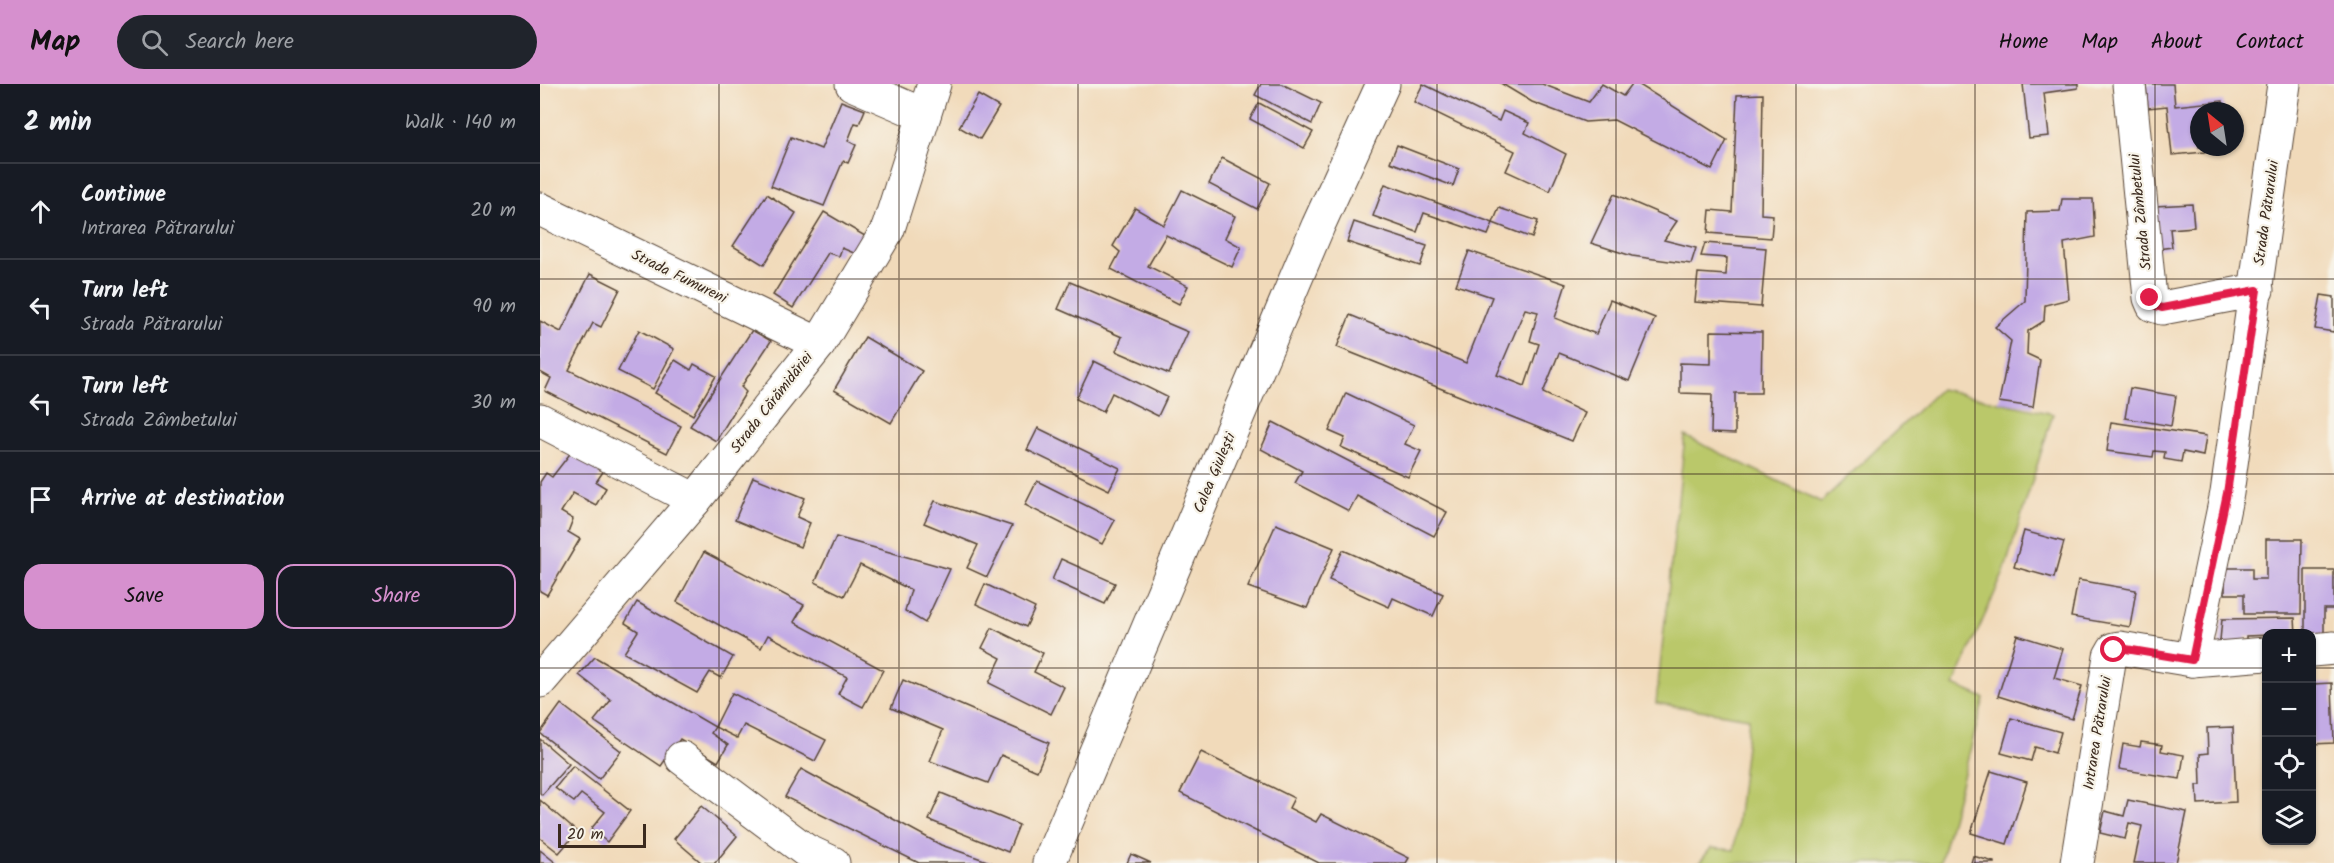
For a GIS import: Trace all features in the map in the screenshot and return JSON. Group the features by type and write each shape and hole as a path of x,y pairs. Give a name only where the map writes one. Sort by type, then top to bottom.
{"street":[{"path":"852,84 924,115"},
{"name":"Strada Cărămidăriei","path":"540,681 554,642 695,500 819,344 888,229 934,84"},
{"name":"Calea Giulești","path":"1049,863 1318,226 1383,84"},
{"name":"Strada Zâmbetului","path":"2129,84 2150,298 2153,305 2162,308 2257,290"},
{"name":"Strada Pătrarului","path":"2192,660 2227,493 2284,84"},
{"name":"Strada Fumureni","path":"540,209 819,344"},
{"path":"540,420 695,500"},
{"name":"Intrarea Pătrarului","path":"2077,863 2110,656 2114,650 2120,648 2192,660 2262,654"},
{"path":"2316,650 2334,648"},
{"path":"682,758 805,850 833,863"}],"green space":[{"path":"1940,389 2053,414 2004,572 1954,685 1984,698 1940,863 1699,863 1711,848 1734,850 1749,718 1656,703 1685,436 1821,502"}],"building":[{"path":"1261,84 1282,84 1321,103 1312,124 1255,95"},
{"path":"1423,84 1499,121 1503,111 1529,123 1525,133 1566,154 1550,191 1506,171 1515,151 1414,102"},
{"path":"1502,84 1542,84 1589,102 1602,84 1623,96 1632,84 1638,84 1727,140 1712,170 1614,120 1585,122 1532,102"},
{"path":"2023,84 2078,84 2078,88 2044,93 2049,136 2029,138"},
{"path":"2146,84 2173,84 2175,106 2190,104 2190,153 2172,155 2167,106 2148,108"},
{"path":"1763,94 1761,214 1773,215 1771,238 1708,233 1710,210 1732,212 1737,95"},
{"path":"978,95 999,107 980,139 959,127"},
{"path":"841,101 865,110 859,124 855,123 848,141 856,145 848,163 843,161 824,206 771,186 791,137 821,149"},
{"path":"1259,103 1313,132 1304,148 1250,119"},
{"path":"1397,145 1459,169 1453,186 1390,162"},
{"path":"1222,158 1270,183 1257,209 1209,184"},
{"path":"1385,184 1493,223 1488,235 1424,213 1417,232 1373,216"},
{"path":"1182,190 1235,216 1225,238 1241,247 1232,267 1166,235 1148,266 1188,286 1179,304 1111,269 1120,252 1113,246 1135,208 1164,225"},
{"path":"767,194 796,213 764,265 733,246"},
{"path":"1614,194 1677,221 1664,240 1696,248 1691,264 1632,256 1591,243"},
{"path":"2062,199 2093,199 2095,237 2064,243 2069,299 2045,305 2044,321 2028,331 2027,354 2040,360 2033,407 1999,402 2011,341 1995,327 2025,301 2027,212 2060,211"},
{"path":"2192,204 2194,227 2170,229 2172,247 2158,249 2155,206"},
{"path":"1499,208 1538,221 1532,238 1493,223"},
{"path":"824,212 865,236 856,254 842,248 839,256 828,253 793,308 773,295"},
{"path":"1354,222 1427,246 1420,266 1347,242"},
{"path":"1705,243 1766,248 1761,307 1695,302 1698,273 1726,275 1727,258 1701,256"},
{"path":"1469,251 1566,284 1555,318 1596,334 1610,300 1655,318 1629,381 1559,353 1543,393 1585,413 1572,441 1337,347 1350,315 1466,363 1492,297 1456,285","holes":["1525,309 1538,312 1530,341 1539,344 1525,386 1497,375"]},
{"path":"590,274 620,289 601,327 593,323 569,370 681,426 667,453 545,391 551,378 540,372 540,321 561,332"},
{"path":"1070,282 1188,332 1169,374 1116,351 1122,337 1058,309"},
{"path":"2321,295 2334,297 2334,332 2315,329"},
{"path":"639,330 674,349 653,389 618,371"},
{"path":"752,330 771,341 741,387 746,392 716,441 690,426"},
{"path":"1711,331 1762,332 1761,393 1735,393 1735,434 1711,433 1712,394 1680,393 1680,363 1711,364"},
{"path":"865,337 922,371 891,423 834,390"},
{"path":"675,360 691,370 694,364 716,376 693,415 655,393"},
{"path":"1094,361 1167,397 1158,416 1112,393 1103,412 1076,399"},
{"path":"2130,388 2176,396 2171,426 2125,418"},
{"path":"1346,393 1414,425 1405,444 1421,451 1408,477 1341,447 1345,438 1329,431"},
{"path":"1273,422 1447,512 1434,536 1357,496 1349,511 1295,483 1302,471 1261,449"},
{"path":"2111,422 2206,436 2203,456 2183,452 2181,462 2164,459 2165,452 2154,451 2153,457 2107,451"},
{"path":"1038,428 1120,468 1109,490 1027,450"},
{"path":"576,446 609,463 596,482 606,488 596,505 573,493 561,512 573,519 568,532 580,539 547,595 540,591 540,482 546,473 552,477"},
{"path":"753,477 805,498 797,517 810,523 800,547 735,520"},
{"path":"1037,481 1115,520 1102,544 1025,505"},
{"path":"935,501 1012,526 987,577 967,568 978,545 924,523"},
{"path":"1276,524 1334,548 1307,608 1248,587"},
{"path":"2024,531 2064,542 2054,578 2014,567"},
{"path":"836,537 950,569 925,623 905,611 911,590 860,565 844,596 815,582"},
{"path":"2266,539 2302,539 2301,614 2244,614 2244,594 2225,594 2225,568 2252,568 2252,579 2266,579"},
{"path":"1343,550 1443,594 1433,616 1393,598 1389,607 1329,580"},
{"path":"704,552 804,605 794,622 883,670 863,707 838,694 847,677 768,635 761,648 677,602"},
{"path":"1061,559 1115,583 1105,604 1052,580"},
{"path":"2305,570 2334,570 2334,609 2324,609 2324,635 2316,635 2316,629 2305,629"},
{"path":"2078,580 2136,590 2130,627 2071,617"},
{"path":"985,584 1035,608 1026,627 976,604"},
{"path":"637,602 733,657 721,678 710,672 697,693 624,653 638,631 625,623"},
{"path":"2295,618 2296,629 2262,629 2262,635 2246,636 2246,648 2219,651 2222,619"},
{"path":"992,628 1043,653 1034,672 1064,687 1051,714 989,683 1001,658 982,648"},
{"path":"2017,635 2063,649 2054,678 2082,686 2072,719 1998,696"},
{"path":"595,657 715,727 711,733 728,745 718,762 680,739 661,766 594,721 611,700 579,675"},
{"path":"903,680 1049,743 1037,771 1001,755 988,783 930,761 943,730 891,708"},
{"path":"2332,683 2334,743 2316,744 2316,684"},
{"path":"732,693 826,740 815,761 744,725 737,738 715,727"},
{"path":"561,704 621,751 599,779 540,733"},
{"path":"2011,718 2061,732 2055,753 2035,747 2031,761 2001,753"},
{"path":"2233,727 2236,802 2198,804 2197,785 2201,785 2200,754 2208,753 2207,728"},
{"path":"540,739 569,764 542,795 540,793"},
{"path":"2141,742 2162,745 2161,751 2184,755 2180,779 2119,769 2123,744 2140,747"},
{"path":"1201,752 1294,798 1289,808 1316,822 1321,814 1409,858 1406,863 1319,863 1180,793"},
{"path":"573,766 630,811 607,842 591,829 605,812 581,794 574,802 555,788"},
{"path":"801,769 941,845 993,863 919,863 785,797"},
{"path":"1991,771 2027,782 2007,844 1971,833"},
{"path":"941,793 1019,825 1008,852 929,820"},
{"path":"540,800 577,832 559,853 540,838"},
{"path":"2128,800 2187,812 2176,863 2134,863 2142,826 2129,823 2125,839 2100,833 2105,811 2124,816"},
{"path":"701,806 737,836 715,863 702,863 674,839"},
{"path":"540,850 556,863 540,863"},
{"path":"1131,854 1151,863 1127,863"},
{"path":"1973,856 1994,862 1994,863 1971,863"}],"route":[{"path":"2114,650 2120,648 2192,660 2227,493 2257,290 2162,308 2153,305 2150,298"}]}
